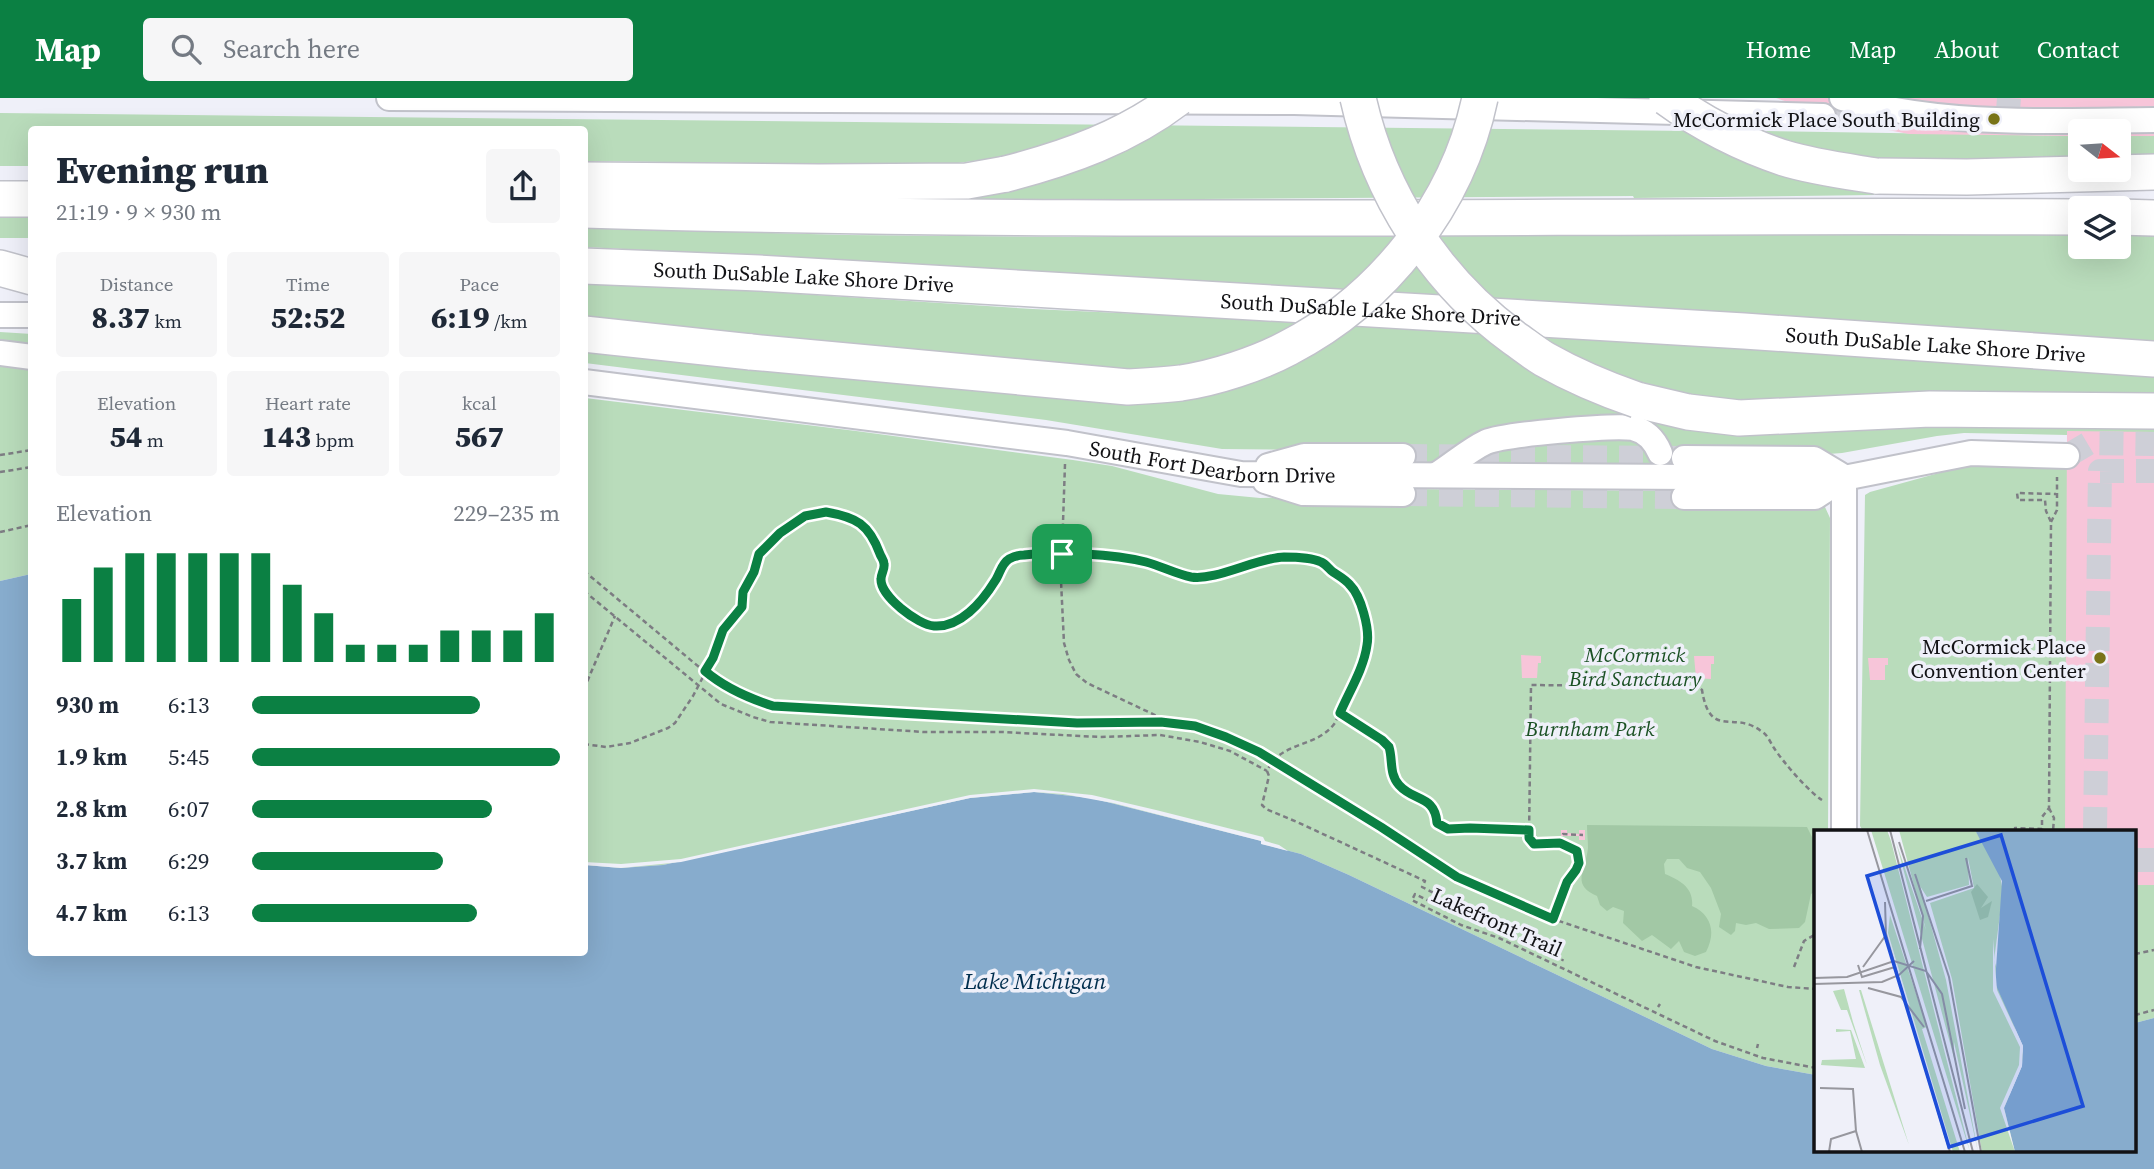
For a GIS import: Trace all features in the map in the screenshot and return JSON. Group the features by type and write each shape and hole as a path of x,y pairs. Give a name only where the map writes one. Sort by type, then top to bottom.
{"highway":[{"path":"588,180 967,181 1006,174 1077,153 1123,133 1178,98"},
{"path":"1358,98 1372,149 1388,186 1411,228 1466,298 1542,359 1596,386 1646,434 1688,412 1739,418 1930,409 2154,411"},
{"path":"588,334 1128,387 1183,383 1236,369 1287,349 1333,320 1368,292 1399,260 1422,231 1457,168 1480,98"},
{"path":"1667,98 1740,140 1785,158 1876,176 1908,178 2154,172"},
{"path":"0,199 28,199"},
{"path":"588,210 1099,219 1795,215 2068,217"},
{"path":"2131,217 2154,218"},
{"path":"0,257 28,258"},
{"name":"South DuSable Lake Shore Drive","path":"588,266 1039,289 1730,330 2154,359"},
{"path":"0,268 28,276"}],"street":[{"path":"389,98 1427,101 1824,116"},
{"path":"1842,98 1866,105 1949,119 2053,122 2154,120"},
{"path":"0,315 28,315"},
{"path":"0,353 28,356"},
{"name":"South Fort Dearborn Drive","path":"588,389 1067,443 1241,474 1844,478"},
{"path":"1436,475 1487,442 1500,439 1598,429 1633,429 1646,434"},
{"path":"1684,497 1815,497 1844,478 1971,453 2062,466"},
{"path":"1241,474 1304,456 1403,456"},
{"path":"1684,458 1814,459 1844,478"},
{"path":"1241,474 1303,493 1403,494"},
{"path":"1844,478 1844,830"}],"path":[{"path":"1067,443 1063,472 1064,643 1076,674 1087,683 1157,716 1161,722"},
{"path":"0,455 28,451"},
{"path":"2051,522 2057,510 2056,494 2062,466"},
{"path":"0,472 28,468"},
{"path":"2053,830 2054,818 2049,808 2051,522 2045,500 2018,500 2017,494 2056,494"},
{"path":"588,594 615,616 698,685 721,704 752,718 770,722 924,732 1002,732 1100,737 1160,735 1230,751 1267,771 1272,761 1293,747 1323,736 1335,723 1368,644 1364,614 1353,587 1323,563 1312,559 1285,557 1252,563 1213,575 1193,577 1145,562 1062,554 1023,555 1010,558 1002,566 996,580 978,604 960,619 947,626 930,626 917,620 884,592 880,580 884,565 877,544 866,526 847,516 826,512 805,516 780,533 759,554 754,572 743,592 742,607 723,630 713,658 698,685 675,723 631,743 606,747 588,745"},
{"path":"0,531 28,526"},
{"name":"Lakefront Trail","path":"588,574 717,682 743,696 773,706 1077,723 1161,722 1195,726 1259,752 1352,808 1457,877 1553,919 1696,967 1787,987 1814,989"},
{"path":"588,680 615,616"},
{"path":"1553,919 1567,882 1579,863 1577,851 1563,843 1534,844 1529,838 1531,685 1698,687 1702,690 1706,710 1714,718 1723,722 1748,724 1759,729 1788,766 1818,797 1828,803 1843,803"},
{"path":"1340,713 1389,747 1393,776 1400,786 1431,804 1436,812 1437,823 1441,826 1448,829 1529,830"},
{"name":"Lakefront Trail","path":"1267,771 1269,776 1262,805 1266,809 1425,881 1422,887 1462,907 1458,915 1415,894 1412,900 1461,925 1499,938 1715,1041 1763,1058 1814,1068"},
{"path":"2015,830 2042,829 2042,817 2049,808"},
{"path":"1563,843 1563,834 1583,835"},
{"path":"1794,967 1804,942 1814,935"},
{"path":"2136,954 2154,950"},
{"path":"2136,1015 2154,1010"}],"green space":[{"path":"0,113 1693,131 1874,191 1874,195 919,199 919,195 1003,157 918,165 588,161 588,126 28,126 28,166 0,166"},
{"path":"1765,131 2068,136 2068,157 1921,161 1881,159 1802,145"},
{"path":"2132,136 2154,136 2154,154 2132,155"},
{"path":"0,214 28,214 28,238 0,238"},
{"path":"588,228 1065,237 2068,235 2068,259 2131,259 2131,236 2154,236 2154,344 949,266 588,247"},
{"path":"588,283 1033,309 1425,327 2154,374 2154,393 1958,391 1756,400 1717,399 1632,414 1910,427 2154,428 2154,1018 2136,1023 2136,830 1862,830 1860,826 1865,495 1968,465 2067,465 2067,435 1964,433 1842,453 1684,465 1424,462 1403,461 1403,451 1222,449 1046,420 588,363 588,346 750,366 753,334 588,324"},
{"path":"0,332 28,334 28,575 0,581"},
{"name":"Burnham Park","path":"588,398 1073,460 1112,466 1218,494 1260,498 1403,489 1684,491 1819,503 1825,507 1830,518 1828,830 1814,830 1814,1075 1766,1066 1712,1049 1301,854 1261,844 1261,841 1091,798 1034,792 970,798 663,865 621,868 588,865"},
{"path":"1587,825 1807,827 1814,841 1814,892 1811,894 1805,922 1799,928 1769,929 1756,923 1736,923 1735,931 1731,935 1719,927 1721,914 1711,888 1700,872 1687,868 1679,859 1667,859 1664,864 1665,874 1685,886 1691,894 1692,906 1704,914 1710,925 1711,938 1706,952 1695,956 1684,952 1679,941 1671,949 1652,935 1642,941 1623,923 1624,911 1613,907 1607,911 1600,905 1597,896 1589,892 1582,882 1588,848"}],"water":[{"name":"Lake Michigan","path":"28,575 28,956 588,956 588,865 621,868 663,865 970,798 1034,792 1091,798 1262,841 1262,844 1301,854 1712,1049 1766,1066 1814,1075 1814,1152 2136,1152 2136,1023 2154,1018 2154,1169 0,1169 0,581"}],"pier":[{"path":"1034,789 1092,795 1263,837 1265,841 1288,851 1261,844 1261,841 1113,803 1034,792 970,798 681,862 621,868 588,865 588,862 621,864 681,859 970,795"}],"building":[{"name":"McCormick Place South Building","path":"1776,98 2154,98 2154,136 2132,136 2132,119 2068,119 2068,136 1909,134 1846,122"},
{"name":"McCormick Place Convention Center","path":"2067,431 2154,432 2154,885 2136,885 2136,830 2065,830"},
{"path":"1521,655 1541,656 1537,678 1522,678"},
{"path":"1694,656 1714,656 1711,679 1696,678"},
{"path":"1868,658 1888,658 1885,680 1870,680"},
{"path":"1561,830 1579,834 1579,830 1585,830 1585,840 1579,840 1579,836 1561,836"}],"tunnel":[{"path":"2008,111 2009,98"},
{"path":"1823,116 1891,114"},
{"path":"2067,456 2089,443 2154,444"},
{"path":"1403,456 1684,458"},
{"path":"2095,830 2100,471 2154,471"},
{"path":"1403,494 1684,497"},
{"path":"2136,860 2154,860"}],"place":[{"name":"McCormick Place South Building","path":"1994,119"},
{"name":"McCormick Place Convention Center","path":"2100,658"}],"route":[{"path":"826,512 847,516 866,526 877,544 884,565 880,580 884,592 917,620 930,626 947,626 978,604 1010,558 1062,554 1145,562 1193,577 1213,575 1252,563 1285,557 1312,559 1323,563 1353,587 1368,632 1368,644 1363,659 1340,713 1389,747 1393,776 1400,786 1431,804 1436,812 1437,823 1441,826 1448,829 1529,830 1529,838 1534,844 1563,843 1577,851 1579,863 1567,882 1553,919 1457,877 1352,808 1259,752 1195,726 1161,722 1077,723 773,706 743,696 717,682 705,671 723,630 742,607 743,592 754,572 759,554 780,533 805,516 826,512"}],"park label":[{"name":"McCormick Bird Sanctuary","path":"1635,666"}]}
